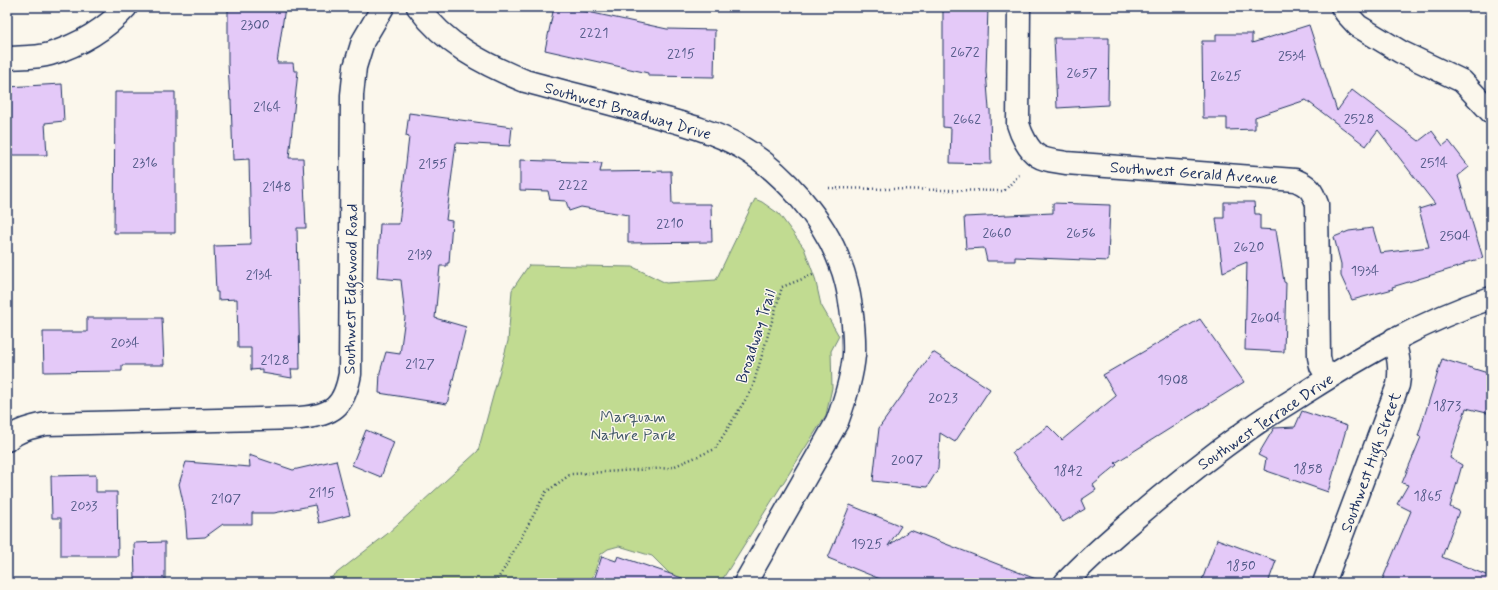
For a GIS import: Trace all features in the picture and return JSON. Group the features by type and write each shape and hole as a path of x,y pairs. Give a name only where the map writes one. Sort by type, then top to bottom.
{"street":[{"path":"7,58 49,54 77,44 100,30 119,15 126,7"},
{"name":"Southwest Edgewood Road","path":"7,440 14,434 46,424 300,418 324,414 334,409 347,391 350,374 352,96 355,67 363,41 383,7"},
{"name":"Southwest Broadway Drive","path":"418,7 424,16 454,44 493,67 525,81 686,124 741,147 756,157 800,196 830,240 840,263 849,298 853,331 853,361 846,398 837,422 744,583"},
{"path":"1019,7 1018,124 1020,133 1036,155"},
{"path":"1342,7 1358,26 1401,52 1462,81 1491,112"},
{"name":"Southwest Gerald Avenue","path":"1036,155 1046,159 1066,163 1278,178 1296,180 1306,184 1312,192 1317,204 1319,357 1321,366 1328,378"},
{"name":"Southwest Terrace Drive","path":"1065,583 1127,525 1202,463 1251,426 1394,339 1463,307 1491,298"},
{"name":"Southwest High Street","path":"1324,583 1398,385 1400,362 1394,339"}],"path":[{"path":"800,196 817,188 1004,192 1036,155"},
{"name":"Broadway Trail","path":"495,583 546,492 571,474 670,468 715,449 752,389 782,287 840,263"}],"green space":[{"name":"Marquam Nature Park","path":"755,199 779,214 804,248 815,278 821,305 839,336 831,351 832,388 826,415 720,583 679,583 652,556 619,546 608,549 601,554 592,579 594,583 324,583 387,534 478,451 508,341 512,290 529,265 633,267 666,283 716,280"}],"building":[{"path":"228,7 285,7 277,63 293,63 294,71 298,71 289,158 303,158 306,228 297,228 300,369 291,369 292,378 262,373 262,369 251,370 251,348 238,348 237,299 218,300 218,292 216,292 214,246 251,245 249,159 233,160 228,63"},
{"path":"554,7 565,7 667,29 715,30 714,77 648,76 648,73 545,50"},
{"path":"943,7 988,7 986,71 990,109 991,164 950,163 951,128 943,127"},
{"path":"1309,25 1337,111 1352,90 1419,141 1432,131 1443,146 1449,141 1469,167 1458,176 1483,258 1392,287 1393,289 1352,300 1341,276 1341,264 1334,237 1349,231 1373,228 1380,253 1429,247 1419,209 1435,204 1378,130 1366,146 1306,100 1255,117 1255,129 1227,130 1227,118 1203,118 1202,41 1216,41 1216,34 1252,34 1252,43"},
{"path":"1054,38 1109,38 1108,105 1057,108"},
{"path":"62,84 64,121 45,123 47,155 7,155 7,87"},
{"path":"115,92 175,92 175,233 114,233"},
{"path":"409,113 512,127 510,146 456,143 446,220 452,221 449,263 447,263 447,266 440,266 435,318 466,327 447,404 379,393 380,372 386,352 400,354 405,317 401,280 377,278 380,224 399,224 409,137 406,136"},
{"path":"520,160 602,163 600,172 671,171 672,204 711,204 712,242 628,243 628,215 581,207 569,211 566,201 550,200 548,191 520,190"},
{"path":"1224,202 1254,202 1255,214 1260,214 1260,229 1276,230 1284,282 1286,283 1284,352 1245,350 1247,262 1223,272 1216,218 1224,218"},
{"path":"1053,203 1110,205 1108,261 1015,257 1015,261 987,261 984,248 966,249 964,217 1053,213"},
{"path":"87,318 162,318 164,365 122,365 122,371 44,372 43,332 87,332"},
{"path":"1200,319 1244,382 1115,463 1117,465 1093,485 1096,490 1081,500 1085,509 1063,522 1012,453 1048,426 1062,440 1116,396 1103,375"},
{"path":"933,352 990,389 955,442 940,433 938,469 927,487 873,481 879,428"},
{"path":"1442,359 1491,374 1491,414 1466,408 1450,458 1462,465 1450,507 1459,511 1442,557 1491,577 1491,583 1381,583 1411,511 1397,504 1408,485 1402,483 1421,437 1418,436"},
{"path":"1302,411 1347,426 1328,492 1264,470 1266,459 1258,455 1274,428 1295,427"},
{"path":"366,430 394,442 381,477 352,465"},
{"path":"249,455 293,470 336,460 350,515 319,523 315,505 274,513 252,513 252,524 223,524 205,537 187,538 185,511 179,484 186,462 250,467"},
{"path":"96,475 96,492 117,492 118,556 61,556 61,518 52,518 51,476"},
{"path":"850,505 901,526 888,546 910,530 1041,581 1041,583 890,583 828,558"},
{"path":"1217,539 1276,561 1268,583 1201,583"},
{"path":"165,542 165,580 135,580 134,543"},
{"path":"602,556 616,561 618,556 685,579 684,583 593,583"}]}
